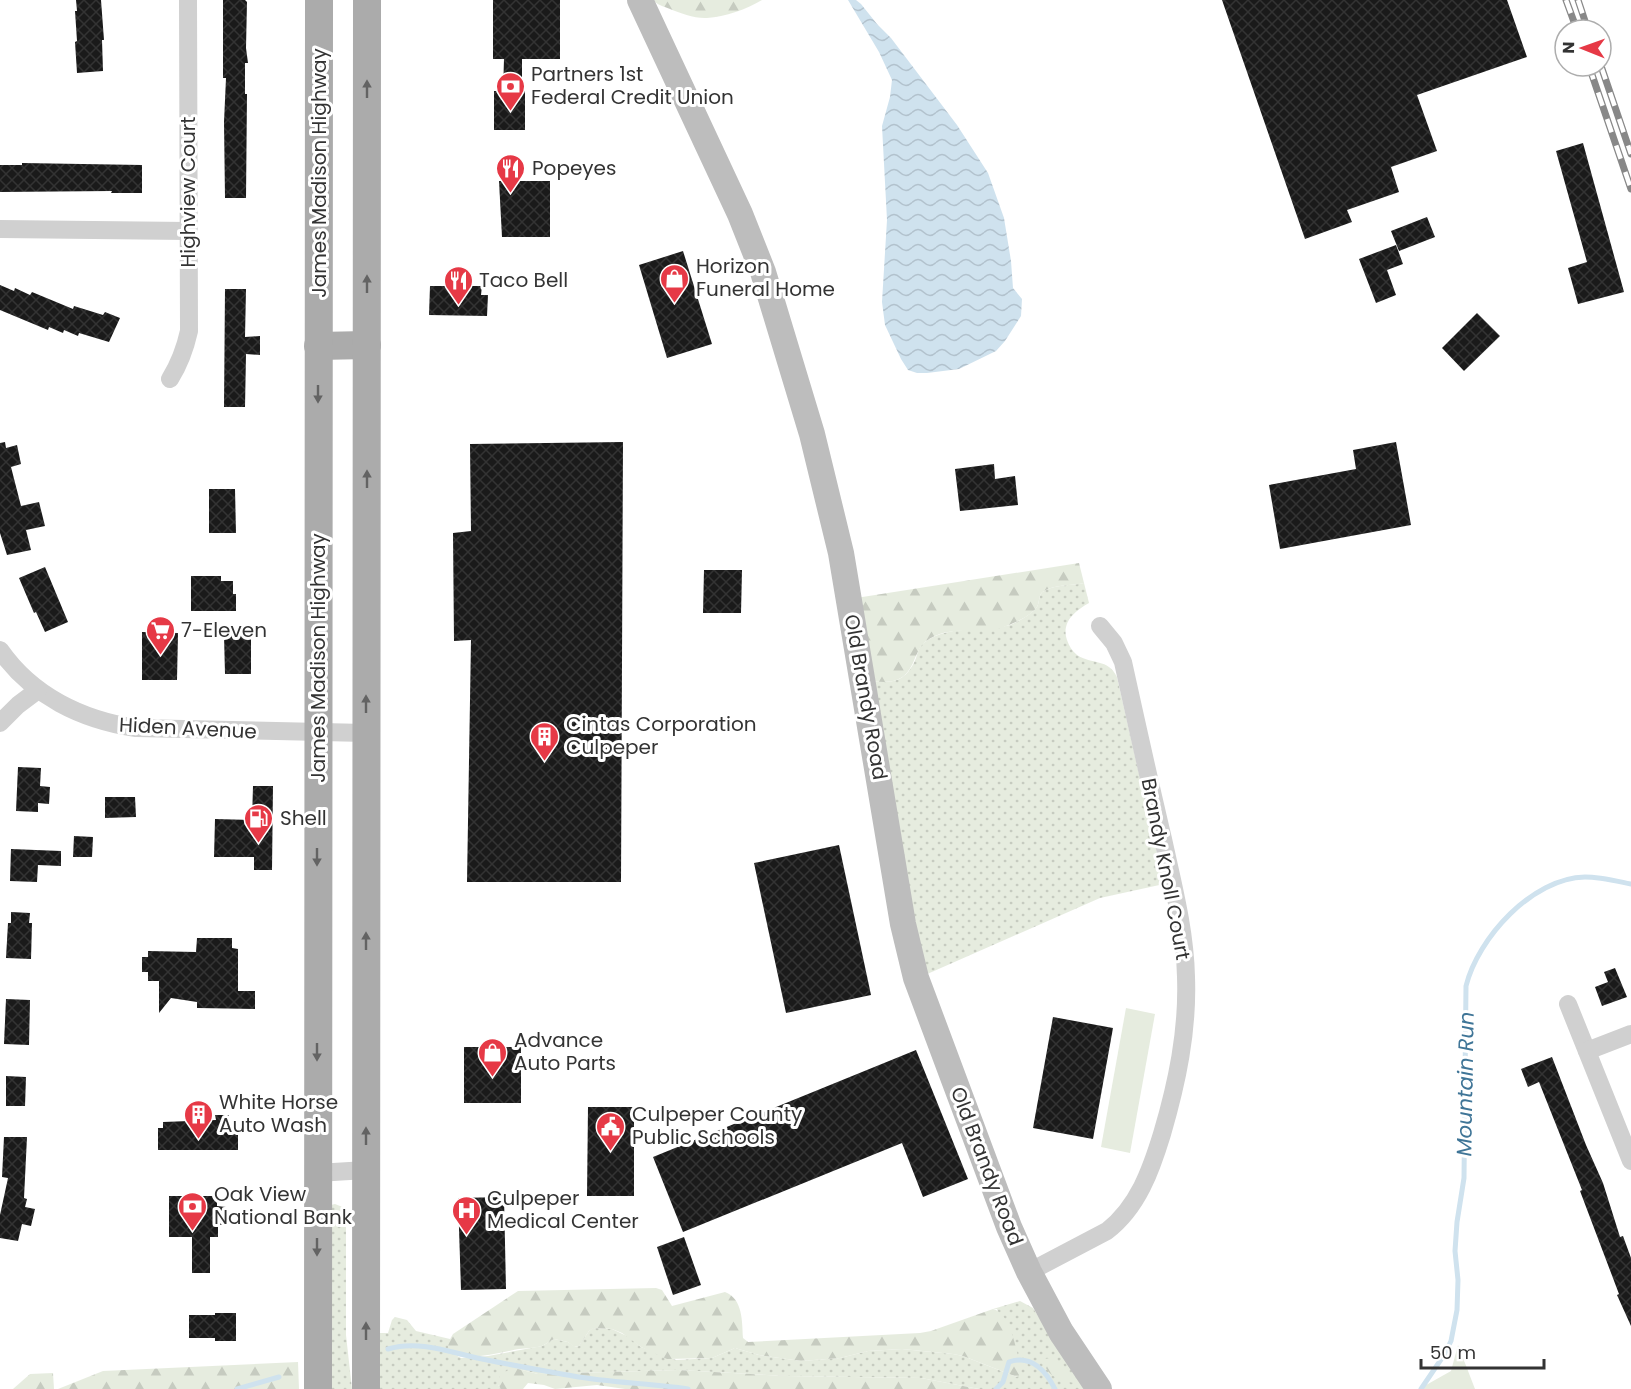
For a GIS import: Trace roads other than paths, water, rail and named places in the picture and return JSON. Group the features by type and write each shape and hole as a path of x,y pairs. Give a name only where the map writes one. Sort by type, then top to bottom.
{"main road":[{"name":"James Madison Highway","path":"318,1389 320,0"},
{"path":"366,1389 367,0"},
{"path":"318,346 367,345"}],"street":[{"name":"Highview Court","path":"170,379 185,349 189,331 188,0"},
{"name":"Old Brandy Road","path":"640,0 740,214 763,272 828,493 841,553 903,924 916,978 988,1175 1029,1272 1061,1332 1099,1389"},
{"path":"0,229 188,231"},
{"name":"Brandy Knoll Court","path":"1029,1272 1107,1231 1134,1203 1149,1173 1167,1118 1179,1069 1185,1024 1186,963 1176,898 1123,662 1114,642 1100,626"},
{"name":"Hiden Avenue","path":"0,650 19,674 58,704 88,718 125,727 366,733"},
{"path":"0,723 38,690"},
{"path":"1568,1004 1631,1161"},
{"path":"1587,1051 1631,1034"},
{"path":"317,1173 366,1170"}],"water":[{"path":"848,0 856,0 861,4 891,38 957,125 988,173 1004,218 1013,288 1022,299 1021,316 996,351 959,369 927,373 908,370 885,325 882,302 887,220 882,126 892,80 879,52"}],"waterway":[{"name":"Mountain Run","path":"1421,1389 1451,1341 1457,1310 1458,1280 1455,1251 1464,1178 1466,986 1472,968 1482,949 1510,914 1527,899 1546,888 1565,880 1585,877 1631,884"},
{"path":"388,1349 400,1346 425,1347 587,1378 688,1389"},
{"path":"996,1389 1003,1382 1009,1362 1017,1360 1031,1362 1037,1366 1055,1389"},
{"path":"237,1389 279,1377"}],"railway":[{"path":"1566,0 1573,18"},
{"path":"1578,0 1584,18"},
{"path":"1593,78 1631,189"},
{"path":"1605,78 1631,154"}],"place":[{"name":"Partners 1st Federal Credit Union","path":"510,112"},
{"name":"Popeyes","path":"511,194"},
{"name":"Horizon Funeral Home","path":"675,304"},
{"name":"Taco Bell","path":"458,306"},
{"name":"7-Eleven","path":"160,656"},
{"name":"Cintas Corporation Culpeper","path":"545,762"},
{"name":"Shell","path":"259,844"},
{"name":"Advance Auto Parts","path":"493,1078"},
{"name":"White Horse Auto Wash","path":"198,1140"},
{"name":"Culpeper County Public Schools","path":"611,1152"},
{"name":"Oak View National Bank","path":"193,1232"},
{"name":"Culpeper Medical Center","path":"466,1236"}]}
